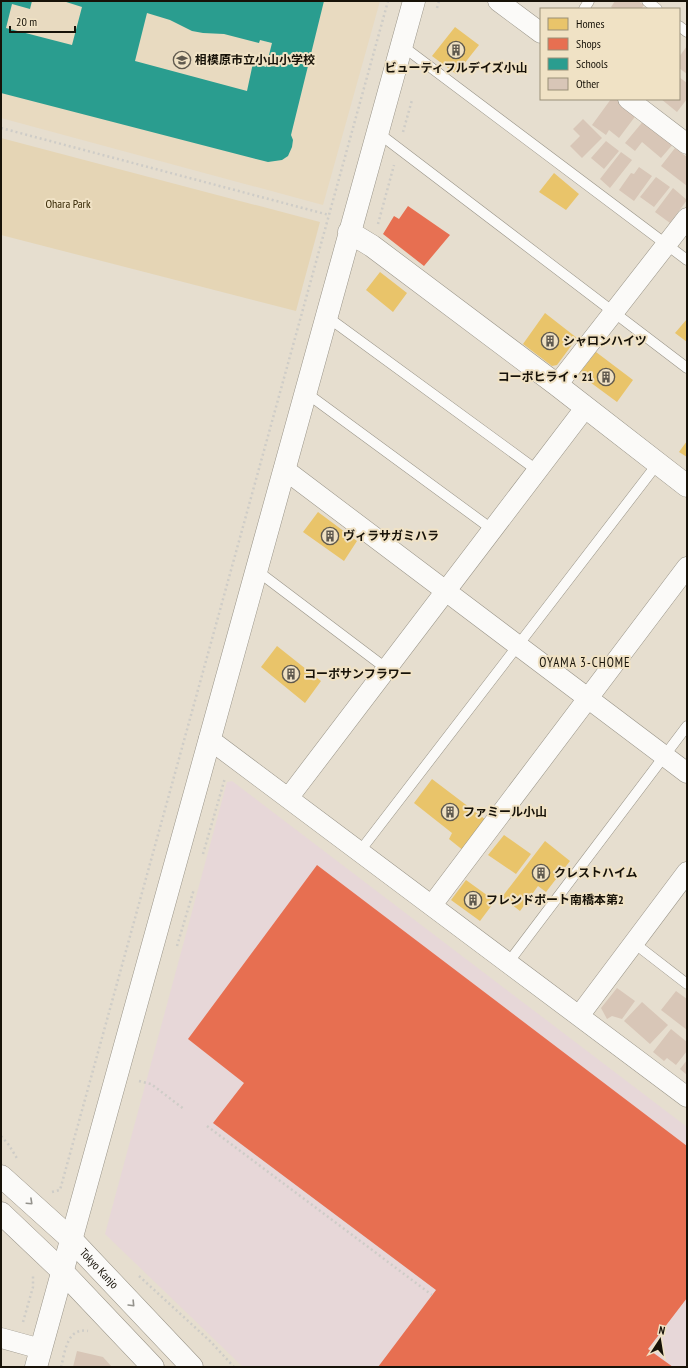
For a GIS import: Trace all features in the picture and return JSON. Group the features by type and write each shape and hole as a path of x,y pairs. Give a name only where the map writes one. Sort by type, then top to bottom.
{"main road":[{"path":"38,1358 414,1"},
{"path":"349,232 378,251 557,385 687,486"},
{"name":"Tokyo Kanjo","path":"1,1175 71,1239 192,1367"},
{"path":"1,1213 62,1270 153,1367"}],"street":[{"path":"498,1 540,32"},
{"path":"629,100 687,144"},
{"path":"557,385 687,218"},
{"path":"289,797 586,408"},
{"path":"284,469 687,774"},
{"path":"432,905 687,567"},
{"path":"209,739 289,797 687,1098"},
{"path":"579,1016 686,875"},
{"path":"1,1338 38,1358"}],"lane":[{"path":"647,1 656,8"},
{"path":"402,45 687,260"},
{"path":"377,132 687,368"},
{"path":"326,316 538,471"},
{"path":"305,392 493,530"},
{"path":"360,851 658,463"},
{"path":"256,570 387,669"},
{"path":"508,963 687,726"},
{"path":"634,943 687,984"}],"path":[{"path":"60,1190 388,1"},
{"path":"437,8 439,1"},
{"path":"378,225 412,97"},
{"path":"1,128 329,215"},
{"path":"203,854 226,776"},
{"path":"140,1081 151,1084 184,1109"},
{"path":"207,1126 432,1295"},
{"path":"138,1276 211,1342 234,1367"},
{"path":"61,1367 69,1338 80,1330"}],"shaded area":[{"name":"相模原市立小山小学校","path":"1,1 380,1 323,205 1,118"},
{"path":"232,781 687,1127 687,1367 243,1367 105,1234 227,782"}],"green space":[{"name":"Ohara Park","path":"1,138 320,222 296,311 1,235"}],"building: Homes":[{"name":"ビューティフルデイズ小山","path":"455,27 479,45 456,74 432,56"},
{"path":"554,173 579,194 566,210 539,192"},
{"path":"380,272 407,293 393,312 366,290"},
{"name":"シャロンハイツ","path":"545,313 577,338 557,365 552,366 523,344"},
{"path":"687,319 687,342 675,333"},
{"name":"コーポヒライ・21","path":"596,352 633,380 617,402 579,374"},
{"path":"687,441 687,457 679,452"},
{"name":"ヴィラサガミハラ","path":"318,512 357,541 344,561 303,532"},
{"name":"コーポサンフラワー","path":"277,646 321,681 305,703 261,667"},
{"name":"ファミール小山","path":"432,779 486,820 464,851 449,839 452,833 414,803"},
{"path":"504,835 531,854 516,874 488,855"},
{"name":"クレストハイム","path":"545,841 570,861 546,892 538,886 520,911 502,897"},
{"name":"フレンドポート南橋本第2","path":"466,880 495,901 480,921 451,900"}],"building: Shops":[{"path":"408,206 450,235 424,266 383,234 394,216 399,219"},
{"path":"317,865 687,1146 687,1298 648,1349 673,1367 378,1367 436,1290 213,1123 244,1083 188,1039"}],"building: Schools":[{"path":"1,1 32,1 30,9 12,4 6,28 72,45 82,7 63,1 324,1 291,135 293,140 292,147 288,156 282,160 268,162 1,93","holes":["147,13 170,20 192,31 224,34 259,43 260,40 272,43 266,67 253,63 247,91 135,61"]}],"building: Other":[{"path":"615,1 638,1 644,5 642,8 611,7"},
{"path":"687,46 687,74 680,69 680,56"},
{"path":"680,78 687,83 687,99 677,112 662,100 680,100"},
{"path":"610,100 619,100 637,114 619,138 609,130 606,135 592,125"},
{"path":"583,119 602,138 582,158 570,146 580,136 573,129"},
{"path":"645,119 674,143 661,158 642,142 635,151 625,143"},
{"path":"606,141 619,151 604,169 591,158"},
{"path":"675,148 687,157 687,186 661,166"},
{"path":"621,152 632,160 610,188 600,179"},
{"path":"639,167 652,176 634,201 619,190 631,173 634,174"},
{"path":"656,177 670,187 654,207 640,197"},
{"path":"673,188 687,200 670,223 655,212"},
{"path":"617,988 635,1001 622,1019 612,1016 607,1019 601,1008"},
{"path":"676,991 687,999 687,1030 661,1010"},
{"path":"642,1002 668,1025 650,1044 624,1021"},
{"path":"671,1029 687,1042 687,1051 676,1065 667,1058 664,1061 653,1052"},
{"path":"687,1060 687,1075 680,1069"},
{"path":"77,1351 103,1357 112,1367 73,1367"}],"place":[{"name":"ビューティフルデイズ小山","path":"456,50"},
{"name":"相模原市立小山小学校","path":"182,60"},
{"name":"シャロンハイツ","path":"550,341"},
{"name":"コーポヒライ・21","path":"606,377"},
{"name":"ヴィラサガミハラ","path":"330,536"},
{"name":"コーポサンフラワー","path":"291,674"},
{"name":"ファミール小山","path":"450,812"},
{"name":"クレストハイム","path":"541,873"},
{"name":"フレンドポート南橋本第2","path":"473,900"}],"district":[{"name":"OYAMA 3-CHOME","path":"585,662"}]}
